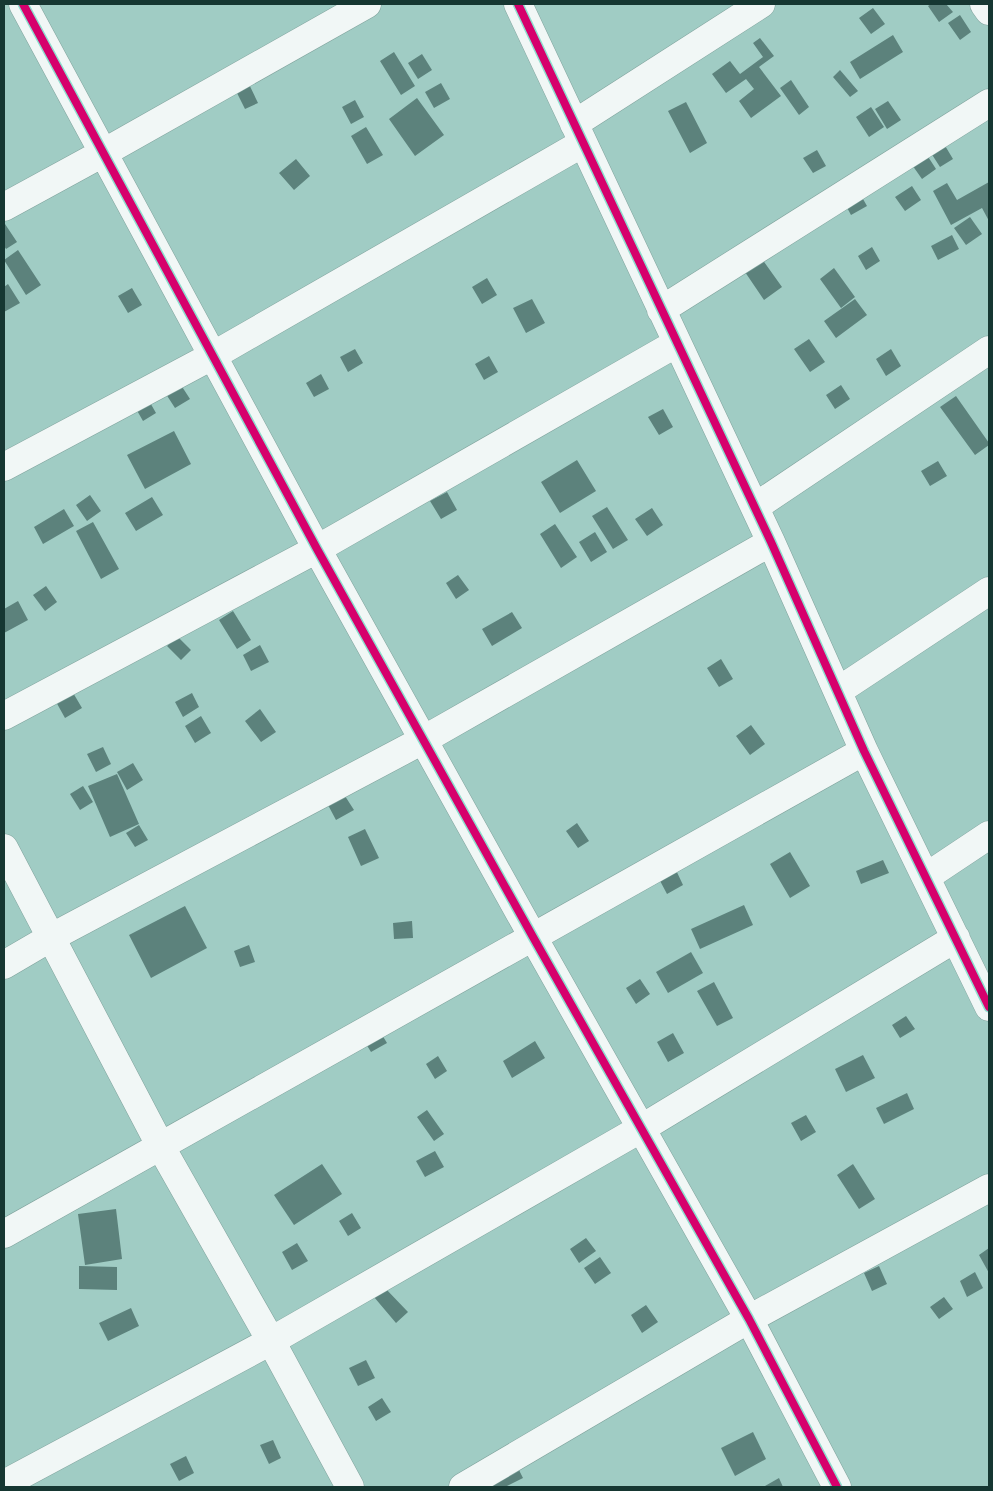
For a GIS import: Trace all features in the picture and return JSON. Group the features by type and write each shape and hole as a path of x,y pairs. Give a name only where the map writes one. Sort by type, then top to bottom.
{"street":[{"path":"23,4 423,740 749,1319 837,1487"},
{"path":"4,207 367,4"},
{"path":"518,4 771,542 864,751 989,1007"},
{"path":"4,467 214,355 579,134 761,4"},
{"path":"984,4 989,11"},
{"path":"661,310 989,103"},
{"path":"4,716 318,549 677,343"},
{"path":"755,508 989,350"},
{"path":"4,965 50,938 423,740 771,542"},
{"path":"838,691 989,591"},
{"path":"4,1234 864,751"},
{"path":"926,877 989,835"},
{"path":"4,848 161,1147 271,1341 350,1487"},
{"path":"4,1484 271,1341 642,1128 956,938"},
{"path":"463,1487 749,1319 989,1188"}],"building":[{"path":"931,4 946,4 953,12 939,22 928,6"},
{"path":"873,8 885,24 871,34 859,18"},
{"path":"960,15 971,32 960,40 948,23"},
{"path":"893,35 903,52 860,79 850,62"},
{"path":"760,38 774,56 759,67 781,96 751,118 739,101 754,89 746,79 726,93 712,74 730,61 740,74 763,57 753,43"},
{"path":"394,52 415,86 401,95 380,61"},
{"path":"422,54 432,70 418,79 408,63"},
{"path":"840,70 858,91 850,97 833,77"},
{"path":"247,80 258,103 245,109 234,87"},
{"path":"791,80 809,107 799,115 780,88"},
{"path":"441,83 450,99 434,108 425,92"},
{"path":"417,98 444,135 415,156 389,119"},
{"path":"355,100 364,117 351,124 342,107"},
{"path":"888,101 901,120 887,129 875,109"},
{"path":"686,102 707,143 690,153 668,111"},
{"path":"871,107 884,127 869,137 856,117"},
{"path":"366,127 383,155 367,164 351,136"},
{"path":"944,144 953,159 940,167 931,153"},
{"path":"817,150 826,166 813,173 803,158"},
{"path":"925,152 936,169 922,179 910,162"},
{"path":"296,159 310,176 294,190 279,173"},
{"path":"989,182 989,221 982,208 951,225 933,191 947,183 957,200"},
{"path":"912,186 921,200 905,211 895,197"},
{"path":"859,192 867,206 851,215 844,202"},
{"path":"970,217 982,234 966,245 954,228"},
{"path":"5,224 17,242 6,249 4,246"},
{"path":"952,235 959,249 938,260 931,246"},
{"path":"872,247 880,261 866,270 858,256"},
{"path":"18,250 41,285 26,295 4,260"},
{"path":"762,259 782,287 764,300 745,272"},
{"path":"834,268 855,297 841,308 820,279"},
{"path":"487,278 497,295 482,304 472,287"},
{"path":"8,284 20,303 4,312 4,287"},
{"path":"132,288 142,305 128,313 118,296"},
{"path":"532,299 545,323 526,333 513,308"},
{"path":"855,299 867,315 836,338 824,321"},
{"path":"809,339 825,362 810,372 794,349"},
{"path":"355,349 363,363 348,372 340,357"},
{"path":"891,349 901,366 886,376 876,359"},
{"path":"489,356 498,372 484,380 475,364"},
{"path":"321,374 329,389 314,397 306,383"},
{"path":"179,382 190,399 175,408 164,391"},
{"path":"841,385 850,399 835,409 826,395"},
{"path":"956,396 989,443 989,445 975,455 940,407"},
{"path":"148,399 156,413 143,421 135,407"},
{"path":"663,409 673,427 659,435 648,417"},
{"path":"174,431 191,464 145,489 127,455"},
{"path":"577,460 596,491 560,513 541,482"},
{"path":"938,461 947,476 930,486 921,471"},
{"path":"447,492 457,510 441,519 430,501"},
{"path":"90,495 101,511 87,521 76,505"},
{"path":"152,497 163,515 136,531 125,513"},
{"path":"607,507 628,540 613,549 592,516"},
{"path":"652,508 663,525 647,536 635,519"},
{"path":"64,509 74,526 43,544 34,527"},
{"path":"93,522 119,569 101,579 76,531"},
{"path":"555,524 577,557 561,568 540,534"},
{"path":"595,532 607,552 591,562 579,542"},
{"path":"458,575 469,590 456,599 446,583"},
{"path":"46,586 57,602 45,611 33,595"},
{"path":"18,601 28,620 4,633 4,609"},
{"path":"233,611 251,640 237,649 219,620"},
{"path":"512,612 522,628 492,646 482,629"},
{"path":"177,636 191,650 181,660 167,646"},
{"path":"260,645 269,662 251,671 243,655"},
{"path":"721,659 733,679 719,687 707,668"},
{"path":"72,691 82,708 65,718 55,700"},
{"path":"192,693 199,707 183,717 175,702"},
{"path":"260,709 276,732 261,742 245,721"},
{"path":"201,716 211,733 195,743 185,726"},
{"path":"751,725 765,744 750,755 736,736"},
{"path":"103,747 111,764 96,772 87,754"},
{"path":"133,763 143,780 127,790 117,772"},
{"path":"117,774 139,824 110,837 88,786"},
{"path":"83,786 93,802 80,810 70,794"},
{"path":"345,796 354,810 336,820 328,805"},
{"path":"577,823 589,841 578,848 566,831"},
{"path":"139,825 148,840 135,847 126,833"},
{"path":"365,829 379,858 361,866 348,837"},
{"path":"790,852 810,886 790,898 770,864"},
{"path":"883,860 889,873 861,884 856,871"},
{"path":"675,868 683,885 667,894 658,877"},
{"path":"744,905 753,925 700,949 691,929"},
{"path":"185,906 207,948 151,978 129,935"},
{"path":"412,921 413,938 394,939 393,923"},
{"path":"249,945 255,962 240,967 234,951"},
{"path":"691,952 703,973 668,993 656,972"},
{"path":"640,979 650,994 636,1004 626,988"},
{"path":"714,982 733,1018 717,1026 697,991"},
{"path":"906,1016 915,1029 900,1038 892,1025"},
{"path":"376,1025 387,1043 371,1052 360,1034"},
{"path":"673,1033 684,1053 668,1062 657,1042"},
{"path":"535,1041 545,1058 512,1078 503,1061"},
{"path":"863,1055 875,1078 846,1092 835,1069"},
{"path":"438,1056 447,1071 435,1079 426,1064"},
{"path":"907,1093 914,1109 884,1124 876,1108"},
{"path":"427,1110 444,1134 434,1141 417,1117"},
{"path":"806,1115 816,1132 801,1141 791,1123"},
{"path":"435,1151 444,1167 425,1177 416,1161"},
{"path":"322,1164 342,1194 294,1225 274,1195"},
{"path":"853,1164 875,1199 859,1209 837,1175"},
{"path":"116,1209 122,1259 85,1265 78,1214"},
{"path":"352,1213 361,1228 348,1236 339,1221"},
{"path":"586,1238 596,1251 579,1263 570,1249"},
{"path":"297,1243 308,1261 292,1270 282,1252"},
{"path":"989,1248 989,1273 979,1255"},
{"path":"600,1257 611,1273 595,1284 584,1268"},
{"path":"79,1266 117,1267 117,1290 79,1289"},
{"path":"879,1266 887,1284 872,1291 864,1273"},
{"path":"975,1272 983,1288 967,1297 960,1281"},
{"path":"385,1288 408,1312 396,1323 374,1297"},
{"path":"944,1297 953,1309 939,1319 930,1307"},
{"path":"646,1305 658,1322 642,1333 631,1315"},
{"path":"131,1308 139,1326 108,1341 99,1323"},
{"path":"366,1360 375,1378 358,1386 349,1368"},
{"path":"382,1398 391,1412 376,1421 368,1407"},
{"path":"753,1432 766,1459 735,1476 721,1448"},
{"path":"273,1440 281,1458 269,1464 260,1445"},
{"path":"186,1456 194,1473 179,1481 170,1464"},
{"path":"516,1464 523,1478 505,1487 488,1487"},
{"path":"779,1478 783,1487 765,1487 765,1486"}],"cycle path":[{"path":"23,4 317,549 749,1319 837,1487"},
{"path":"518,4 771,542 864,751 989,1007"}]}
